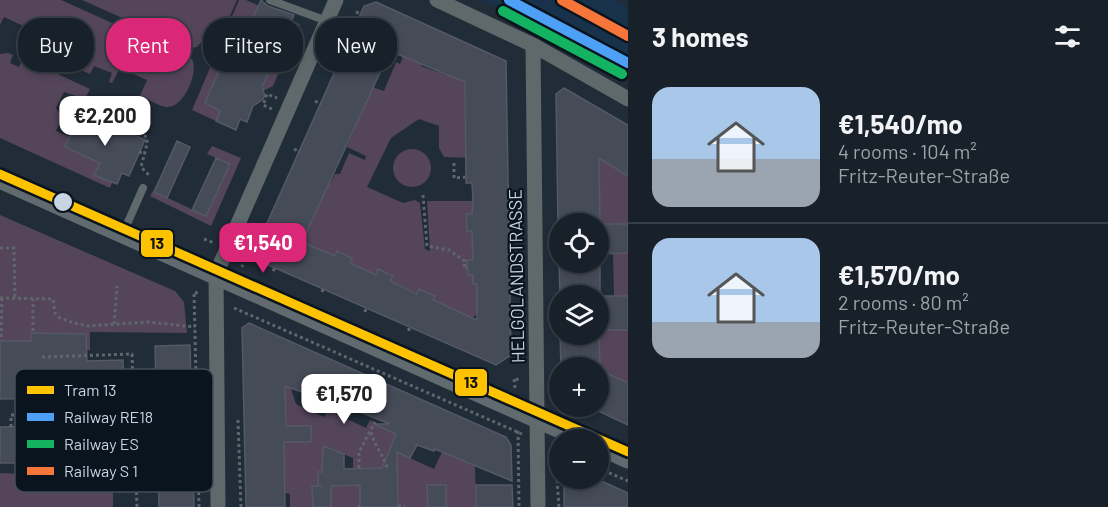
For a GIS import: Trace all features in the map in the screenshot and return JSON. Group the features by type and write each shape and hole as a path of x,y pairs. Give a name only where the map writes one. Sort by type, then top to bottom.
{"main road":[{"path":"0,178 563,429"},
{"path":"609,449 628,458"}],"street":[{"path":"328,18 336,0"},
{"path":"437,0 533,45 628,99"},
{"name":"HELGOLANDSTRASSE","path":"533,45 546,421 538,441 538,507"},
{"path":"218,507 216,274 315,48"}],"lane":[{"path":"270,0 319,18"},
{"path":"123,233 143,188"}],"path":[{"path":"356,12 361,14"},
{"path":"274,110 263,105 264,98 267,94 278,98"},
{"path":"315,101 321,104"},
{"path":"86,114 88,110 122,128 147,137 141,167 149,175"},
{"path":"294,149 300,152"},
{"path":"139,152 145,154"},
{"path":"454,163 454,178 465,177"},
{"path":"423,195 427,246 449,250 465,261 464,268 467,268"},
{"path":"0,248 15,248 15,298"},
{"path":"253,260 257,255"},
{"path":"114,324 117,286"},
{"path":"194,292 196,369"},
{"path":"1,337 1,298 53,299 55,313 60,318 88,326 148,322 195,327"},
{"path":"33,299 33,331"},
{"path":"234,308 538,441"},
{"path":"42,357 132,354 133,369"},
{"path":"11,427 11,415 15,415"},
{"path":"238,420 241,507"},
{"path":"546,421 559,507"},
{"path":"359,468 359,452 375,422"},
{"path":"370,430 374,444 385,460 387,468"},
{"path":"518,433 519,507"},
{"path":"609,473 628,481"},
{"path":"137,492 137,507"},
{"path":"199,492 199,507"},
{"path":"398,506 405,507"}],"shaded area":[{"path":"0,0 61,0 106,20 106,71 94,66 94,18 18,18 18,23 4,17 0,25"},
{"path":"82,0 237,0 229,18 203,18 203,40 197,47 191,48 191,18 122,18"},
{"path":"239,0 246,0 286,18 274,18 257,11 254,18 231,18"},
{"path":"481,0 616,0 628,7 628,75 525,19"},
{"path":"405,51 409,59 421,66 458,79 465,79 471,133 465,133 465,143 471,144 472,158 444,157 439,148 439,126 419,119 391,138 367,187 403,203 415,200 420,203 425,249 430,251 427,201 473,201 472,215 466,216 467,231 472,231 473,260 467,261 468,275 473,275 477,284 477,314 472,318 433,301 434,296 419,289 417,293 390,281 392,275 378,270 376,275 350,263 352,258 337,252 335,256 302,246 301,235 324,190 335,174 340,174 349,153 365,160 366,156 347,147 372,87 384,91 392,72 397,72 397,62 400,64"},
{"path":"0,54 13,55 10,63 18,67 18,72 53,72 90,89 85,99 64,92 56,108 62,117 56,131 70,137 65,147 117,170 110,188 0,138"},
{"path":"192,59 194,65 192,80 184,96 173,106 166,107 140,96 147,80 129,72 191,72"},
{"path":"109,72 118,72 112,83 109,82 112,73"},
{"path":"208,72 230,72 214,107 220,111 216,121 192,110"},
{"path":"268,72 279,72 273,86 263,91 260,90"},
{"path":"594,139 625,166 622,172 628,176 628,224 616,253 628,253 628,296 614,296 613,254 609,254 609,213 599,213"},
{"path":"212,146 241,158 211,226 150,196 153,191 206,216 230,164 207,154"},
{"path":"412,149 419,150 425,155 430,161 430,175 425,181 419,186 412,187 405,186 399,181 394,175 393,168 394,161 399,155 405,150"},
{"path":"0,215 175,291 184,302 187,333 90,332 90,350 0,352"},
{"path":"609,296 614,296 614,330 628,330 628,383 609,374 609,357 600,357 600,345 609,345"},
{"path":"294,381 291,389 296,404 324,417 329,406 345,413 343,417 366,428 370,420 394,433 397,432 390,449 434,469 442,452 475,466 476,507 446,507 446,485 428,485 428,507 398,507 397,468 353,468 353,458 323,446 322,472 318,472 318,486 313,487 313,507 290,507 290,494 285,493 284,442 311,442 310,426 283,426 277,391"},
{"path":"0,473 15,474 15,492 113,492 113,507 0,507"},
{"path":"331,486 360,486 360,507 331,507"}],"building":[{"path":"261,0 268,6 294,15 293,18 253,18"},
{"path":"376,2 506,61 511,355 496,365 259,261 255,250 335,72 380,72 302,242 335,256 337,251 352,258 350,263 376,275 378,269 393,276 390,281 417,294 419,289 435,296 433,300 477,320 477,284 473,284 473,275 468,275 467,260 473,260 472,231 467,231 466,214 472,214 473,201 472,183 466,183 465,82 397,54 397,18 359,18 364,6"},
{"path":"218,72 269,72 262,87 265,96 253,106 247,122 240,119 236,130 216,121 220,111 205,103"},
{"path":"564,88 628,125 628,176 599,158 600,213 558,213 556,94"},
{"path":"81,111 145,140 129,176 122,173 117,184 94,175 100,163 65,147"},
{"path":"177,141 190,147 167,198 154,192"},
{"path":"216,158 230,164 206,216 192,210"},
{"path":"609,224 628,224 628,253 609,254"},
{"path":"559,273 600,273 600,285 560,285"},
{"path":"609,296 628,296 628,330 609,330"},
{"path":"249,323 506,437 511,445 512,481 435,449 434,451 417,445 410,458 397,452 398,507 360,507 360,485 331,486 331,507 313,507 312,486 318,486 318,472 322,472 323,446 344,454 344,469 382,468 396,434 374,424 390,424 310,392 310,395 285,386 286,426 311,426 311,442 284,442 285,507 246,507 242,328"},
{"path":"31,333 86,334 87,361 123,360 123,369 15,369 15,399 0,399 0,341 31,341"},
{"path":"190,345 191,369 156,369 155,346"},
{"path":"560,345 599,345 600,357 561,357"},
{"path":"609,374 628,383 628,425 609,416"},
{"path":"0,427 15,427 15,463 0,463"},
{"path":"609,484 628,493 628,507 564,507 564,489 609,489"},
{"path":"427,485 446,485 446,507 428,507"},
{"path":"476,485 512,485 513,507 476,507"},
{"path":"159,492 194,492 194,507 159,507"}],"tram line":[{"name":"13","path":"0,174 628,452"}],"rail line":[{"name":"RE18","path":"509,0 628,63"},
{"name":"ES","path":"503,11 622,74"}],"transit line":[{"path":"562,0 628,36"}]}
